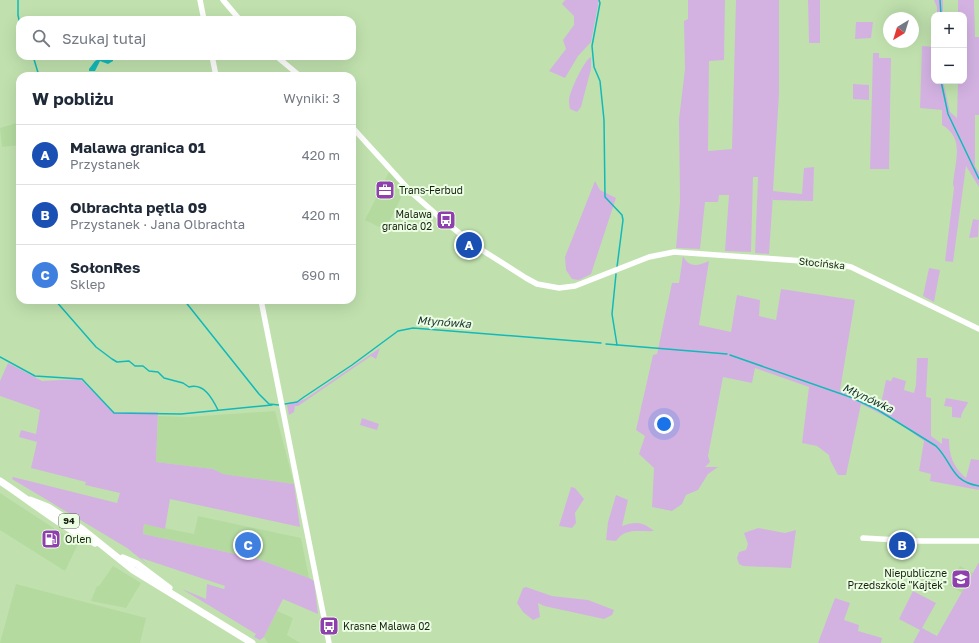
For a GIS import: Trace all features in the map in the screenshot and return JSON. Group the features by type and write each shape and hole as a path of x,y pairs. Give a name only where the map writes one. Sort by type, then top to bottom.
{"main road":[{"name":"94","path":"0,481 30,500 44,513 70,530 145,570 181,598 252,643"}],"street":[{"path":"200,0 203,16"},
{"path":"223,0 237,16"},
{"path":"213,60 215,72"},
{"path":"281,60 295,72"},
{"name":"Słocińska","path":"356,131 412,192 440,218 474,245 537,284 559,288 575,286 649,257 674,252 832,263 848,266 861,271 979,329"},
{"path":"262,304 329,643"},
{"path":"863,538 916,541 979,541"}],"shaded area":[{"path":"565,0 599,0 591,42 578,56 565,78 549,71 566,49 563,40 574,25 574,16 562,4"},
{"path":"688,0 725,0 724,60 709,61 708,151 732,149 736,0 779,0 779,94 773,191 802,194 804,168 814,167 813,201 773,200 773,195 769,254 755,253 758,177 753,177 751,252 725,251 729,195 719,195 718,202 705,202 700,249 676,248 680,202 679,119 685,69 684,21 688,19"},
{"path":"808,0 820,0 820,43 809,43"},
{"path":"934,0 943,0 943,12 937,12 937,7"},
{"path":"958,0 974,0 975,37 979,37 979,115 975,115 975,166 979,173 979,187 966,166 953,262 945,261 954,188 953,184 957,151 956,143 954,136 942,125 942,110 920,108 922,46 931,47 931,84 944,84 950,112 957,118 958,84 967,84 967,12 958,12"},
{"path":"856,22 873,22 871,38 855,39"},
{"path":"873,53 879,53 879,58 891,58 889,169 870,169"},
{"path":"591,57 591,69 581,107 577,112 570,109 570,95 581,69"},
{"path":"853,84 869,85 869,100 853,99"},
{"path":"16,123 16,145 2,147 0,128"},
{"path":"389,172 405,190 385,230 365,220"},
{"path":"595,181 600,190 616,198 591,274 579,280 572,279 566,270 565,257"},
{"path":"973,219 979,220 978,237 969,238"},
{"path":"683,256 688,263 694,265 709,261 699,325 731,332 737,295 760,300 759,316 776,320 781,289 855,300 840,390 880,409 886,380 891,381 893,377 906,381 904,390 914,393 916,385 917,358 928,358 926,397 931,398 931,436 942,444 942,438 949,439 951,455 955,465 966,478 971,459 979,460 979,490 930,481 931,474 919,471 924,441 899,423 861,404 846,475 838,475 829,455 817,446 802,443 809,387 755,368 752,383 723,377 708,456 710,462 705,467 718,467 708,474 698,490 686,495 682,504 672,511 652,507 654,468 639,454 645,436 636,430 653,355 657,354 672,283 679,283"},
{"path":"929,268 940,270 934,302 923,296"},
{"path":"380,348 376,359 371,356 298,406 295,406 294,412 289,415 287,405 305,399"},
{"path":"8,363 42,381 80,379 114,412 158,412 156,462 213,469 223,474 294,484 300,527 170,499 165,529 144,524 143,534 258,559 309,578 314,581 318,614 283,599 264,637 260,640 254,637 256,634 182,589 206,599 207,584 224,589 225,586 141,558 148,565 127,548 12,479 13,477 117,503 120,493 85,485 86,482 31,468 37,442 19,437 21,430 36,434 40,410 0,396 0,381"},
{"path":"946,398 968,402 961,418 952,417 952,407 944,406"},
{"path":"275,411 294,484 223,474 213,469 156,462 158,416 187,417"},
{"path":"362,418 379,424 377,430 360,425"},
{"path":"571,487 575,488 584,499 575,513 576,523 572,528 559,526"},
{"path":"0,493 78,544 65,571 0,530"},
{"path":"616,495 628,500 622,526 631,523 639,523 654,531 633,531 624,534 616,541 606,540 608,522"},
{"path":"198,516 301,538 309,578 258,559 143,534 144,524 194,534"},
{"path":"758,528 785,533 796,530 791,568 743,566 739,564 737,558 739,552 746,550 748,544 744,533"},
{"path":"979,562 979,643 913,643 920,630 899,619 913,591 936,603 922,628 937,636"},
{"path":"113,566 141,583 126,608 91,601 97,586 99,586"},
{"name":"Niepubliczne Przedszkole \"Kajtek\"","path":"960,566 973,573 962,593 949,585"},
{"path":"16,584 146,618 140,643 0,643"},
{"path":"526,587 552,596 588,600 614,610 612,615 604,619 544,606 538,603 540,617 533,620 523,612 517,603 523,588"},
{"path":"835,598 850,603 844,620 859,625 858,631 882,638 881,643 818,643"},
{"path":"277,611 293,618 287,635 300,643 268,643 264,637"}],"water":[{"path":"113,60 108,64 100,61 95,71 89,71 95,61"}],"waterway":[{"name":"Młynówka","path":"18,0 18,16"},
{"path":"599,0 600,3 592,46 594,67 600,81 604,120 605,197 622,215 623,220 617,267"},
{"path":"940,0 941,12"},
{"name":"Młynówka","path":"34,60 38,72"},
{"path":"942,84 948,114 979,179"},
{"path":"616,274 612,314 617,345"},
{"path":"58,304 96,347 112,359 117,362 129,361 135,366 143,366 149,371 158,372 164,378 183,383 189,387 199,387 207,392 218,410"},
{"name":"Młynówka","path":"187,304 259,394 269,404 279,405"},
{"name":"Młynówka","path":"285,404 297,402 352,365 398,331 413,328 601,343"},
{"name":"Młynówka","path":"606,344 727,354"},
{"name":"Młynówka","path":"730,355 850,397 878,410 936,446 942,452 957,476 970,484 979,486"},
{"name":"Młynówka","path":"0,357 35,376 82,379 114,413 181,414 272,405"}],"place":[{"name":"Trans-Ferbud","path":"385,190"},
{"name":"Malawa granica 02","path":"446,220"},
{"name":"Malawa granica 01","path":"469,245"},
{"name":"Orlen","path":"51,539"},
{"name":"SołonRes","path":"248,545"},
{"name":"Olbrachta pętla 09","path":"902,545"},
{"name":"Niepubliczne Przedszkole \"Kajtek\"","path":"961,579"},
{"name":"Krasne Malawa 02","path":"329,626"}]}
